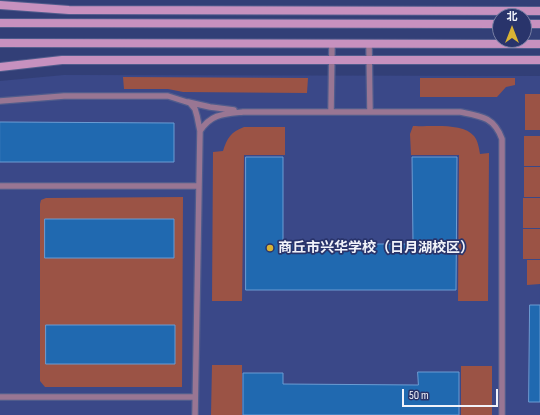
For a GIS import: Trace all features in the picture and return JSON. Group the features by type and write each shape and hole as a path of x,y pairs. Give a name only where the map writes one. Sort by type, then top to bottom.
{"main road":[{"path":"0,5 69,10 540,11"},
{"path":"0,23 492,24"},
{"path":"0,43 540,44"},
{"path":"0,67 62,60 540,60"}],"lane":[{"path":"331,112 332,44"},
{"path":"369,44 370,112"},
{"path":"0,101 64,96 168,96 210,107 243,112"},
{"path":"185,101 190,103 195,109 198,116 200,132 195,415"},
{"path":"200,132 206,122 213,118 221,115 243,112 460,112 486,118 494,123 502,139 502,415"},
{"path":"0,186 198,186"},
{"path":"0,397 195,397"}],"shaded area":[{"name":"商丘市兴华学校（日月湖校区）","path":"64,75 540,76 540,415 0,415 0,81"},
{"path":"123,77 308,78 307,93 183,92 168,89 124,89"},
{"path":"420,78 515,78 515,85 506,87 497,97 420,97"},
{"path":"525,94 540,94 540,130 525,130"},
{"path":"413,126 445,126 462,129 474,136 480,154 489,153 488,301 458,301 459,155 411,155 410,134"},
{"path":"244,127 285,127 285,155 244,155 242,301 212,301 213,152 223,151 230,136"},
{"path":"524,136 540,136 540,166 524,166"},
{"path":"524,167 540,167 540,197 524,197"},
{"path":"183,197 182,387 45,387 40,381 41,200 46,198"},
{"path":"523,198 540,198 540,228 523,228"},
{"path":"523,229 540,229 540,259 523,259"},
{"path":"527,260 540,260 540,284 527,285"},
{"path":"212,365 242,365 242,415 211,415"},
{"path":"461,366 492,366 492,415 461,415"}],"building":[{"path":"0,122 174,123 174,162 0,162"},
{"path":"246,157 283,157 283,244 413,244 412,157 457,157 456,290 246,290"},
{"path":"45,219 174,219 174,258 45,258"},
{"path":"530,305 540,305 540,402 529,402"},
{"path":"46,325 175,325 175,364 46,364"},
{"path":"418,372 459,372 459,415 243,415 243,373 283,373 283,384 418,385"}],"place":[{"name":"商丘市兴华学校（日月湖校区）","path":"270,248"}]}
